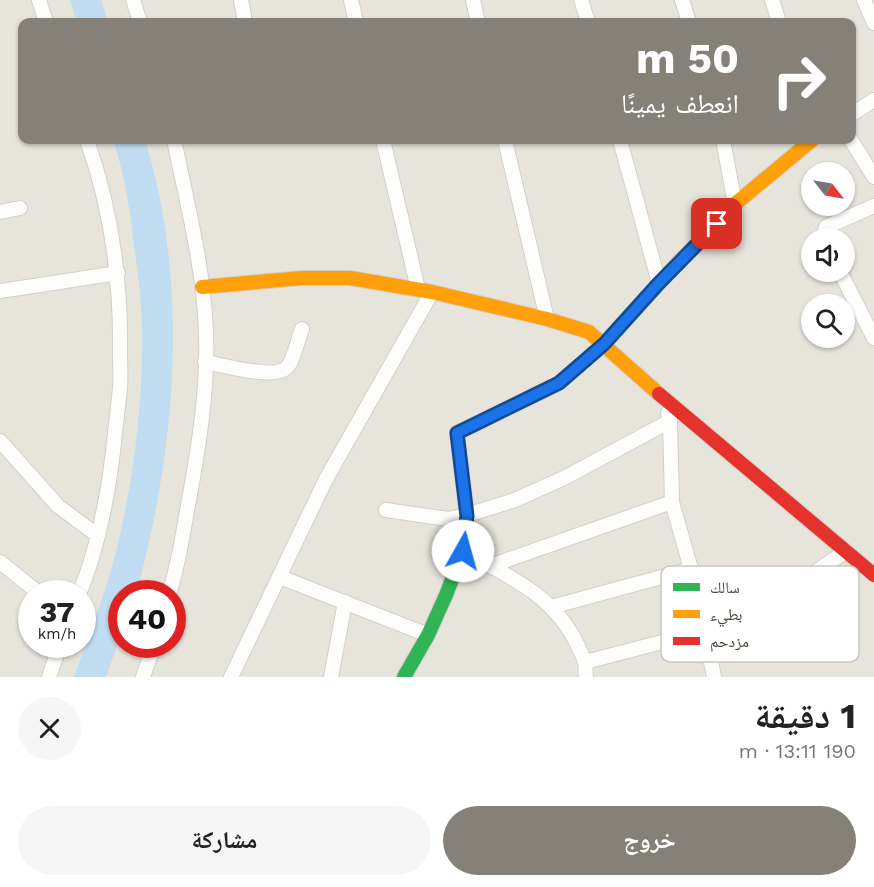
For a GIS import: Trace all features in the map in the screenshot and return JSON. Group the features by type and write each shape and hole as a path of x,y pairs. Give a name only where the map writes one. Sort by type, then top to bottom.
{"street":[{"path":"39,0 45,18"},
{"path":"133,0 139,18"},
{"path":"241,0 244,18"},
{"path":"351,0 355,18"},
{"path":"473,0 477,18"},
{"path":"581,0 587,18"},
{"path":"682,0 688,18"},
{"path":"772,0 778,18"},
{"path":"864,0 874,23"},
{"path":"856,111 874,100"},
{"path":"85,580 108,488 120,386 118,273 109,218 88,144"},
{"path":"173,580 195,467 204,400 206,362 202,287 175,144"},
{"path":"231,677 326,479 425,291 384,144"},
{"path":"506,144 547,319"},
{"path":"621,144 659,283"},
{"path":"724,144 735,204"},
{"path":"404,677 428,635 463,551 467,516 457,433 559,383 604,344 735,204 807,144"},
{"path":"853,144 874,177"},
{"path":"826,228 874,206"},
{"path":"0,212 20,208"},
{"path":"0,291 118,273"},
{"path":"202,287 302,278 350,278 425,291 547,319 589,332 665,399 874,574"},
{"path":"845,282 874,338"},
{"path":"206,362 267,373 280,372 288,367 303,329"},
{"path":"665,399 670,421 672,502 690,566"},
{"path":"386,510 448,519 467,516 515,500 566,477 670,421"},
{"path":"0,441 58,506 98,535"},
{"path":"490,566 672,502"},
{"path":"463,551 530,589 562,618 572,633 585,662 586,677"},
{"path":"824,566 846,551"},
{"path":"0,562 22,580"},
{"path":"280,577 428,635"},
{"path":"551,607 661,577"},
{"path":"332,677 345,602"},
{"path":"585,662 661,642"},
{"path":"49,677 56,658"},
{"path":"143,677 150,658"},
{"path":"711,662 714,677"}],"shaded area":[{"path":"0,0 874,0 874,677 0,677"}],"water":[{"path":"70,0 101,0 107,18 76,18"},
{"path":"114,144 146,144 159,195 168,252 172,309 172,367 168,425 161,482 140,580 108,580 108,658 113,658 106,677 74,677 81,658 96,658 96,616 116,552 133,467 141,380 142,323 128,200"}],"traffic: fast":[{"path":"404,677 428,635 463,551 467,515 457,433 559,383 604,344 659,283"}],"traffic: slow":[{"path":"659,283 735,204 807,144"},
{"path":"202,287 302,278 350,278 432,292 547,319 589,332 659,394"}],"traffic: jam":[{"path":"659,394 874,575"}],"route":[{"path":"463,551 467,516 457,433 559,383 604,344 717,224"}]}
